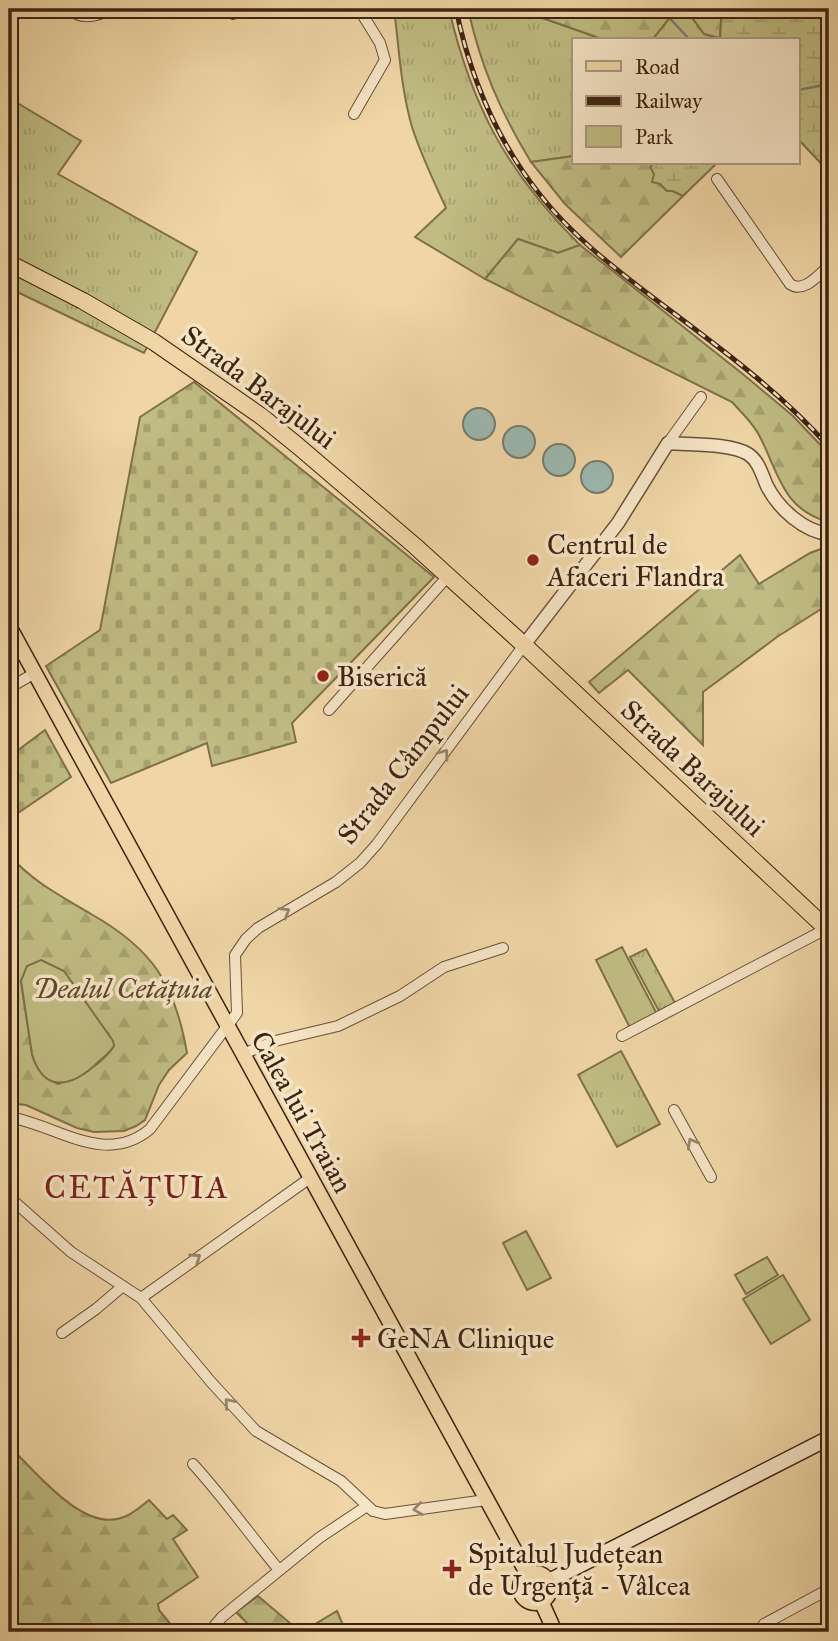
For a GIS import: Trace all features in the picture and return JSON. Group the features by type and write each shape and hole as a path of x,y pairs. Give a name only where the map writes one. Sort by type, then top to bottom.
{"highway":[{"name":"Strada Barajului","path":"14,265 154,342 261,416 448,576 524,645 828,932"}],"main road":[{"name":"Calea lui Traian","path":"9,626 528,1575 522,1580 520,1593 527,1601 534,1604 541,1602 555,1632"},
{"path":"549,1581 829,1438"},
{"path":"528,1575 540,1574 549,1581 551,1591 541,1602"}],"street":[{"path":"71,9 88,18 100,14"},
{"path":"354,114 386,60 380,43 359,9"},
{"path":"717,179 795,288 802,287 829,265"},
{"path":"524,645 618,523 668,443 701,397"},
{"path":"668,443 726,448 749,454 781,506 803,524 815,531 829,534"},
{"path":"329,710 448,576"},
{"name":"Strada Câmpului","path":"9,1117 105,1146 142,1136 159,1119 234,1018 238,1007 234,955 246,939 258,928 336,882 369,854 524,645"},
{"path":"9,688 34,673"},
{"path":"622,1036 828,932"},
{"path":"243,1054 275,1041 338,1026 400,996 444,967 503,948"},
{"path":"674,1110 711,1177"},
{"path":"141,1298 310,1178"},
{"path":"10,1201 71,1252 141,1298 250,1426 341,1482 373,1511 385,1514 486,1500"},
{"path":"62,1333 96,1310 123,1286"},
{"path":"193,1464 225,1499 279,1570"},
{"path":"214,1632 215,1625 222,1617 279,1570 327,1532 367,1506"},
{"path":"758,1632 764,1624 829,1589"}],"green space":[{"path":"394,9 449,9 469,78 496,137 532,192 580,245 558,253 518,239 485,279 415,237 446,208 408,113"},
{"path":"468,9 527,9 537,16 599,38 572,38 572,156 531,162 510,125 479,50"},
{"path":"528,9 680,9 654,38 599,38 537,16"},
{"path":"680,9 686,9 704,34 717,38 654,38"},
{"path":"686,9 722,9 720,38 704,34"},
{"path":"722,9 829,9 829,172 800,141 800,38 720,38"},
{"path":"9,98 81,141 58,174 197,252 144,353 9,288"},
{"path":"572,156 572,164 653,164 660,184 667,191 683,196 621,257 565,204 531,162"},
{"path":"653,164 716,164 683,196 652,182 654,174 650,167"},
{"path":"518,239 558,253 580,245 793,416 829,454 829,522 801,509 792,500 757,432 732,402 485,279"},
{"path":"194,382 434,577 292,723 296,742 212,766 207,743 111,783 46,666 100,630 140,417"},
{"path":"829,546 829,604 777,637 703,692 703,745 628,670 599,693 589,682 740,555 759,584 810,553"},
{"path":"45,730 71,777 9,819 9,757"},
{"name":"Dealul Cetățuia","path":"9,855 38,881 112,927 145,955 168,988 176,1007 187,1053 169,1070 159,1085 145,1120 124,1131 94,1132 77,1128 26,1105 9,1103","holes":["21,981 108,1033 114,1046 103,1059 74,1078 58,1084 53,1082 38,1069 32,1054"]},
{"path":"622,947 657,1014 630,1028 596,960"},
{"path":"646,949 675,1003 659,1011 630,957"},
{"path":"41,960 64,971 113,1041 112,1049 94,1066 66,1082 50,1080 43,1075 32,1054 21,981 27,966"},
{"path":"621,1051 660,1124 617,1147 578,1075"},
{"path":"526,1231 551,1278 527,1290 503,1243"},
{"path":"767,1257 778,1275 746,1294 735,1275"},
{"path":"783,1275 810,1320 771,1344 743,1299"},
{"path":"9,1446 60,1496 91,1516 106,1520 121,1518 149,1500 167,1519 173,1515 187,1530 173,1539 198,1577 158,1604 159,1610 177,1632 9,1632"},
{"path":"258,1596 298,1630 305,1630 337,1611 346,1632 256,1632 236,1612"}],"water":[{"path":"479,408 491,412 495,424 491,436 479,440 467,436 463,424 467,412"},
{"path":"519,426 531,430 535,442 531,454 519,458 507,454 503,442 507,430"},
{"path":"559,444 571,448 575,460 571,472 559,476 547,472 543,460 547,448"},
{"path":"597,461 609,465 613,477 609,489 597,493 585,489 581,477 585,465"}],"waterway":[{"path":"661,9 688,38"},
{"path":"800,90 829,84"}],"railway":[{"path":"456,9 477,84 498,131 525,175 552,210 604,259 765,385 829,447"}],"place":[{"name":"Centrul de Afaceri Flandra","path":"533,560"},
{"name":"Biserică","path":"323,676"},
{"name":"GeNA Clinique","path":"361,1338"},
{"name":"Spitalul Județean de Urgență - Vâlcea","path":"452,1569"}],"district":[{"name":"CETĂȚUIA","path":"137,1187"}]}
